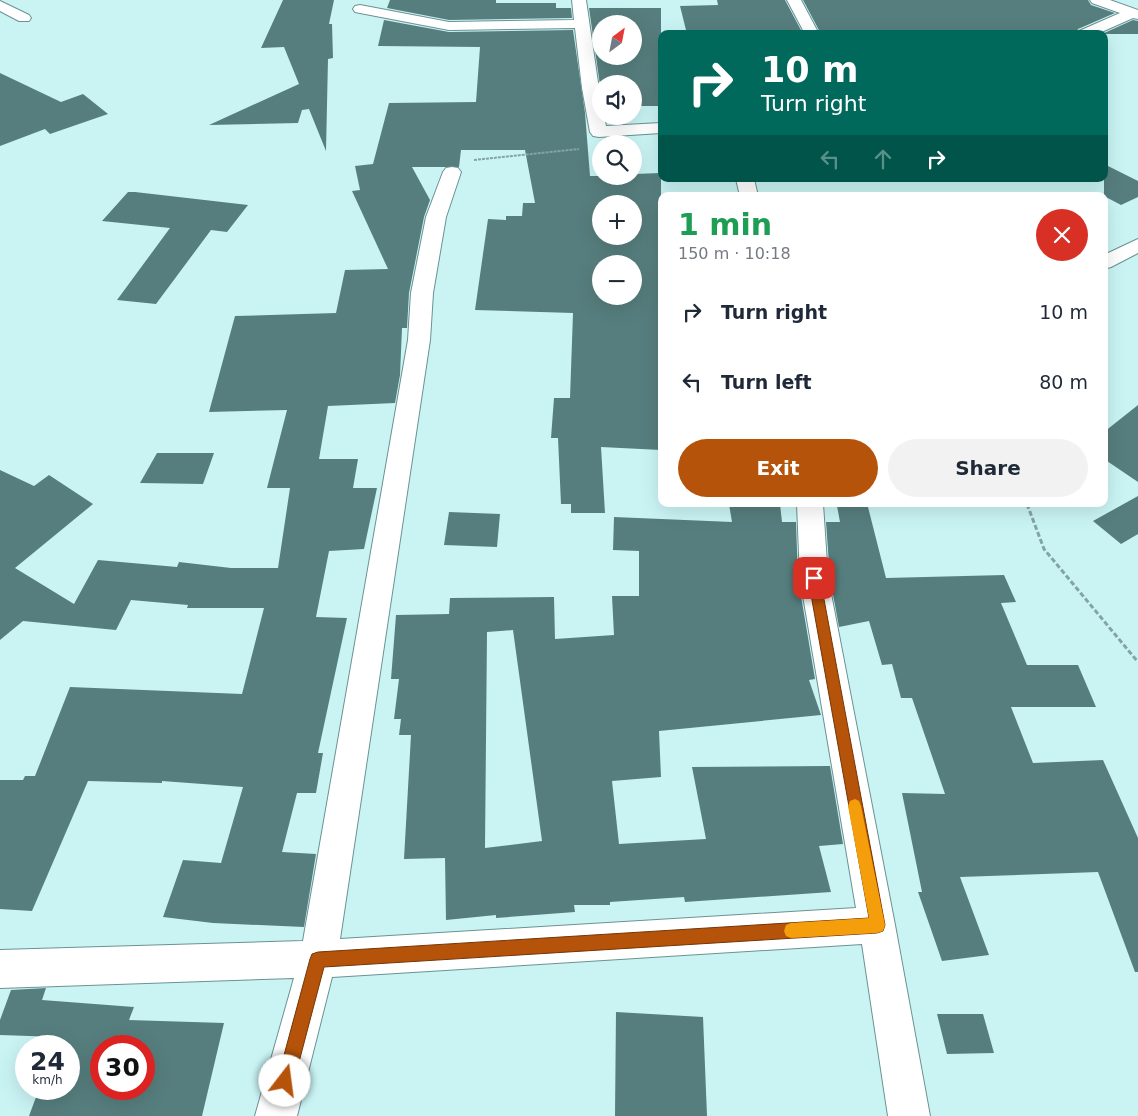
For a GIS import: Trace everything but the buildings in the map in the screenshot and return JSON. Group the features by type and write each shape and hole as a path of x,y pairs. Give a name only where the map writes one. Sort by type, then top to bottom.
{"street":[{"path":"579,0 597,135"},
{"path":"794,0 810,30"},
{"path":"1097,0 1136,14"},
{"path":"0,5 24,18"},
{"path":"360,10 449,26 581,24"},
{"path":"1094,30 1136,14"},
{"path":"624,135 658,129"},
{"path":"276,1116 318,959 419,340 422,293 436,217 452,172"},
{"path":"1108,261 1138,245"},
{"path":"810,507 814,578 877,925 909,1116"},
{"path":"0,969 318,959 877,925"}],"path":[{"path":"452,172 463,164 479,158 592,141"},
{"path":"1028,507 1044,549 1138,662"}],"slow traffic":[{"path":"791,931 877,925 855,806"}],"route":[{"path":"285,1081 318,959 877,925 814,578"}]}
